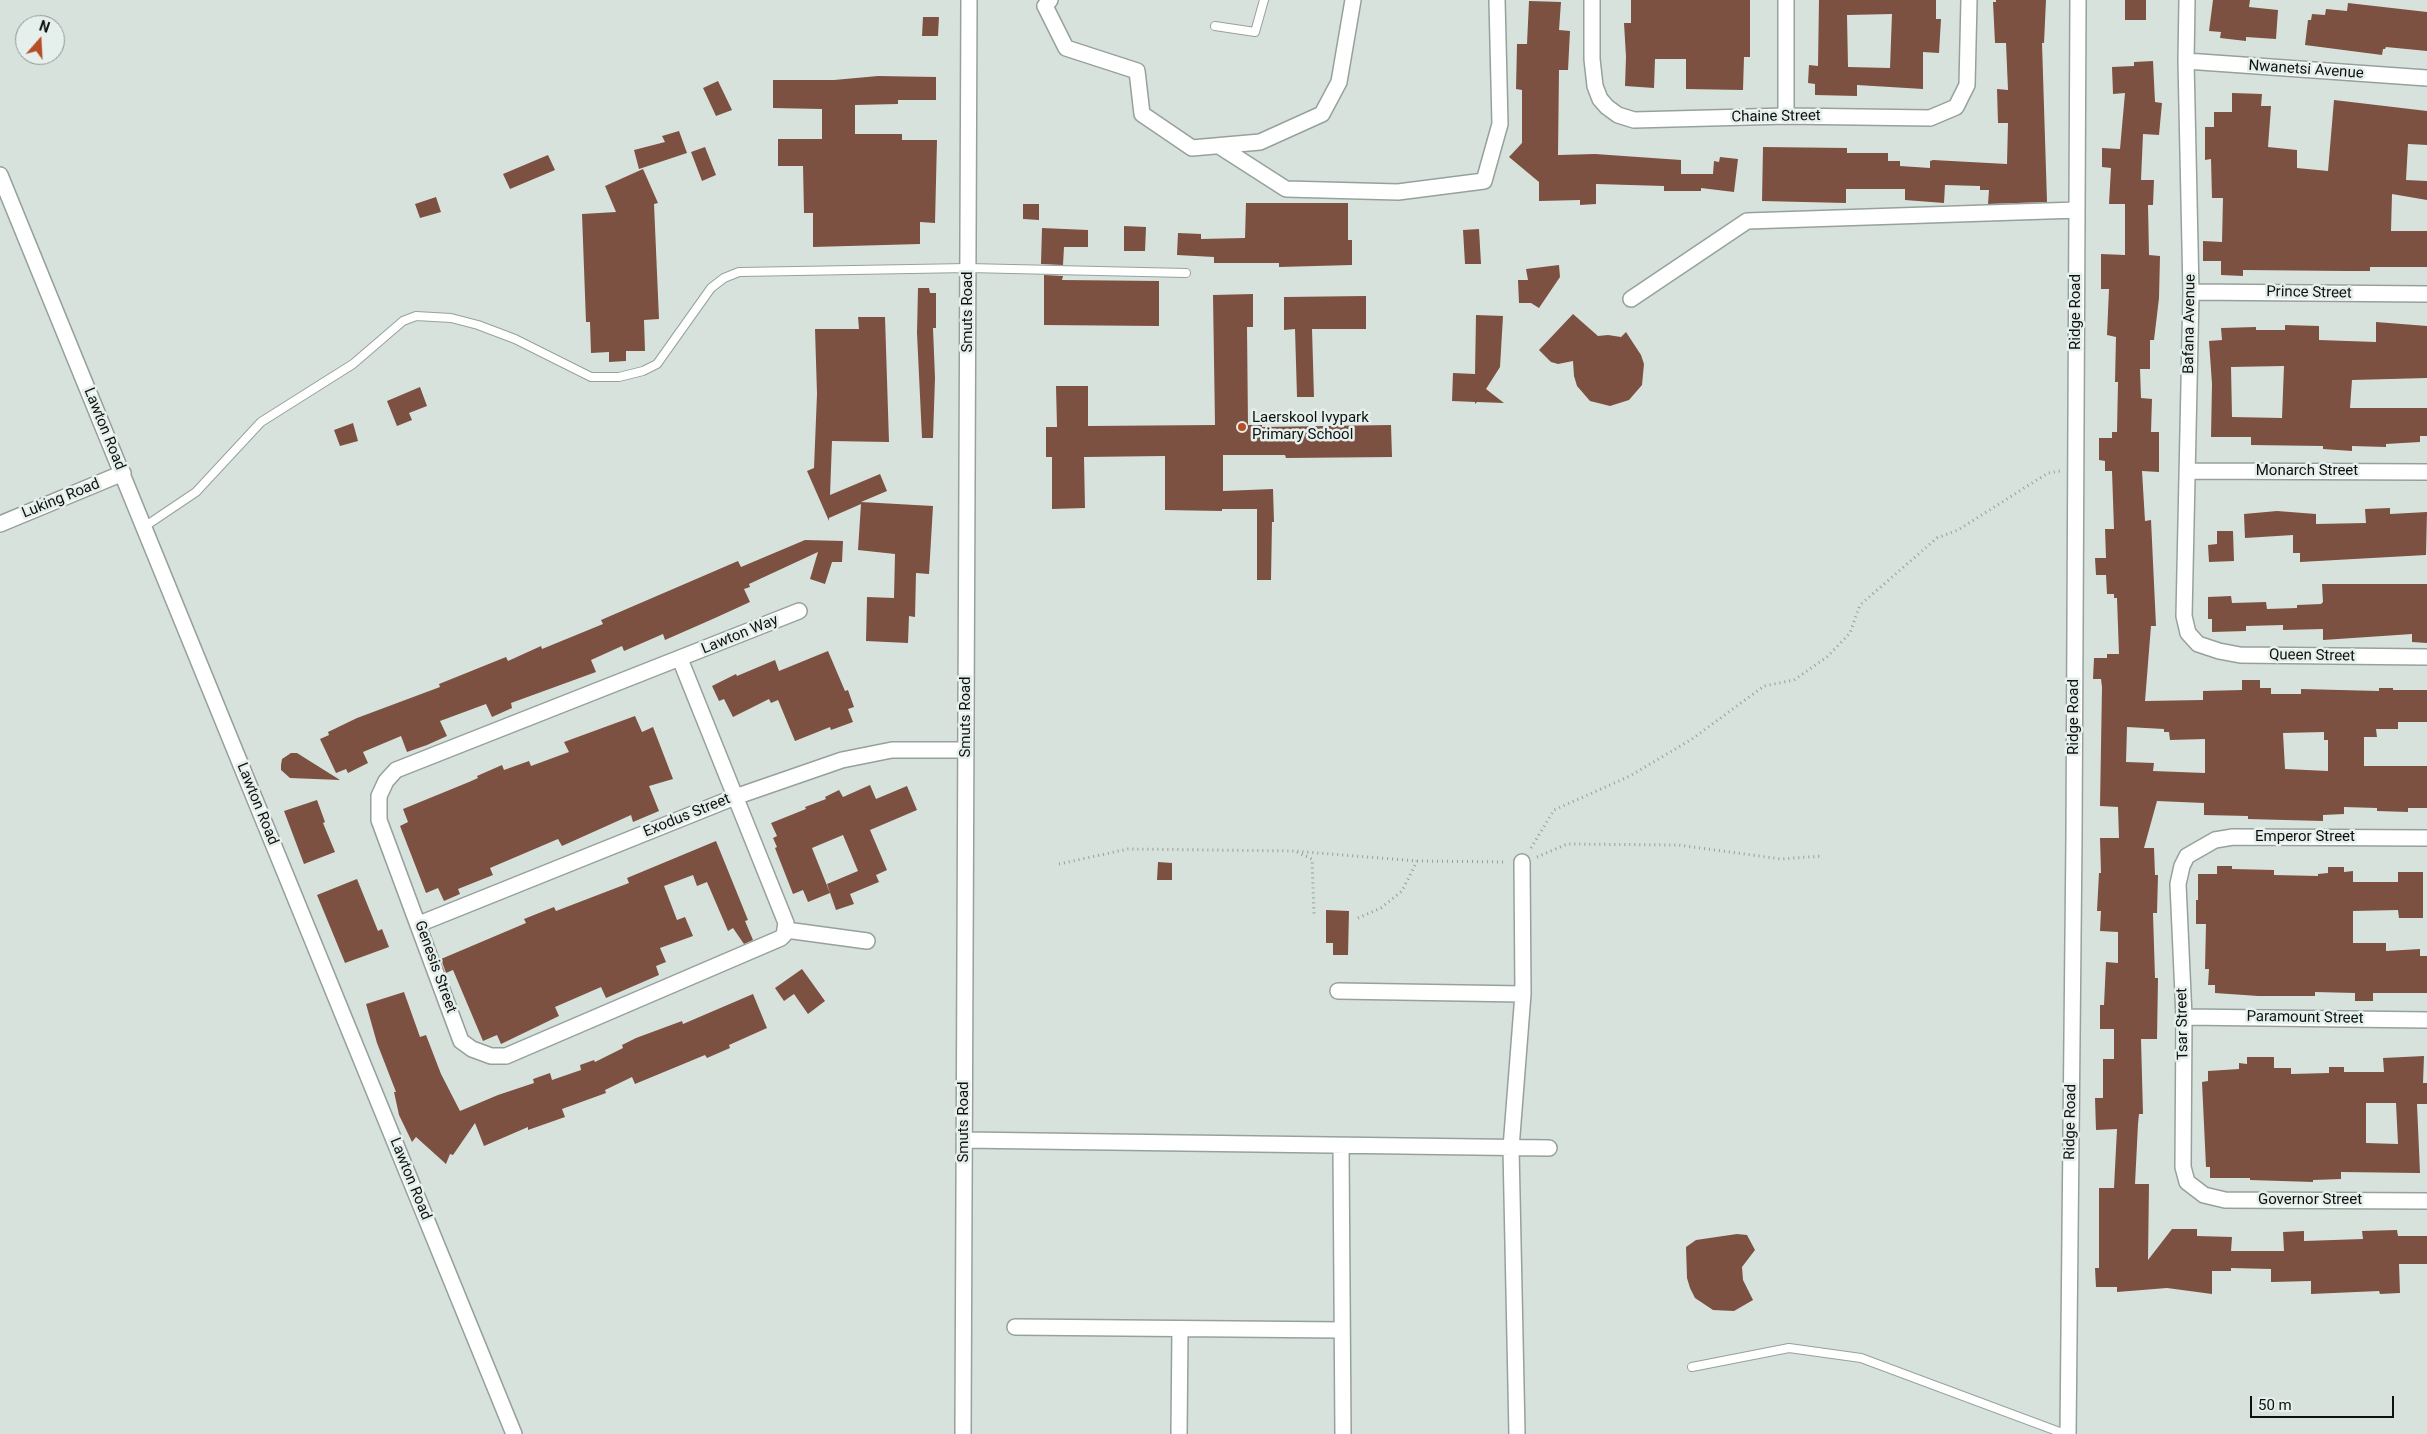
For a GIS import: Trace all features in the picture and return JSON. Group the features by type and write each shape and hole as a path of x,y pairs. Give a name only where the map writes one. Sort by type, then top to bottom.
{"street":[{"name":"Smuts Road","path":"963,1434 969,0"},
{"path":"1050,0 1045,6 1066,48 1137,71 1142,114 1192,148 1260,142 1322,114 1339,82 1353,0"},
{"path":"1219,146 1286,190 1398,192 1484,181 1500,124 1497,0"},
{"name":"Chaine Street","path":"1592,0 1592,59 1595,86 1600,99 1607,107 1618,115 1634,120 1786,116 1930,118 1956,107 1967,85 1969,0"},
{"path":"1786,0 1786,116"},
{"name":"Ridge Road","path":"2067,1434 2076,469 2078,0"},
{"name":"Bafana Avenue","path":"2187,0 2186,61 2191,292 2184,616 2188,633 2198,644"},
{"name":"Nwanetsi Avenue","path":"2186,61 2427,78"},
{"name":"Lawton Road","path":"0,175 514,1434"},
{"path":"1631,299 1747,221 2077,210"},
{"name":"Prince Street","path":"2191,292 2427,294"},
{"name":"Monarch Street","path":"2188,471 2427,472"},
{"name":"Luking Road","path":"0,524 123,473"},
{"name":"Lawton Way","path":"680,659 799,611"},
{"name":"Queen Street","path":"2198,644 2240,655 2427,657"},
{"path":"680,659 786,923 786,930 867,942"},
{"name":"Genesis Street","path":"680,659 396,770 386,781 379,796 379,820 461,1041 472,1049 490,1056 506,1056 781,938 786,930"},
{"name":"Exodus Street","path":"419,924 734,797 850,758 892,750 966,750"},
{"name":"Emperor Street","path":"2187,856 2215,840 2233,837 2427,838"},
{"name":"Tsar Street","path":"2187,856 2182,866 2178,884 2184,1017 2183,1167 2187,1182 2195,1190"},
{"path":"1517,1434 1511,1148 1523,994 1522,862"},
{"path":"1338,991 1523,994"},
{"name":"Paramount Street","path":"2184,1017 2427,1020"},
{"path":"964,1140 1548,1148"},
{"path":"1341,1146 1343,1434"},
{"name":"Governor Street","path":"2195,1190 2204,1195 2225,1200 2427,1201"},
{"path":"1014,1327 1342,1330"},
{"path":"1179,1434 1180,1329"}],"lane":[{"path":"1215,26 1255,32 1264,0"},
{"path":"144,527 196,492 260,422 353,364 403,321 416,316 451,318 478,325 515,339 591,377 619,377 643,372 657,364 711,288 724,278 738,272 968,268 1186,273"},
{"path":"1692,1367 1789,1348 1861,1358 2067,1434"}],"path":[{"path":"1522,862 1554,810 1630,776 1692,739 1764,686 1794,680 1827,657 1850,632 1860,604 1937,538 1958,530 2048,473 2076,469"},
{"path":"1059,864 1128,849 1294,851 1417,861 1522,862 1566,844 1678,845 1781,859 1822,856"},
{"path":"1294,851 1312,859 1314,915"},
{"path":"1358,918 1382,908 1402,891 1417,861"}],"building":[{"path":"1631,0 1750,0 1750,57 1744,57 1743,90 1686,89 1686,59 1655,59 1654,88 1625,86 1624,23 1631,23"},
{"path":"1819,0 1936,0 1936,19 1941,19 1939,53 1923,52 1923,89 1857,85 1857,96 1815,95 1815,84 1808,83 1809,65 1818,66","holes":["1892,14 1890,68 1848,67 1847,15"]},
{"path":"1996,0 2046,0 2044,43 2042,43 2047,202 1988,204 1989,190 1980,190 1980,186 1945,185 1944,203 1905,200 1905,189 1846,189 1846,203 1762,201 1763,147 1847,148 1847,153 1888,153 1888,161 1900,161 1900,166 1930,168 1930,161 1933,160 2007,164 2008,123 1998,123 1997,89 2008,90 2006,43 1995,43 1993,2 1996,2"},
{"path":"2125,0 2146,0 2146,20 2125,20"},
{"path":"2213,0 2250,0 2249,7 2278,10 2276,39 2246,37 2246,41 2220,38 2221,32 2209,31"},
{"path":"1529,1 1561,2 1559,30 1570,31 1568,70 1559,70 1558,155 1595,154 1681,160 1681,174 1713,174 1714,161 1719,162 1720,157 1738,159 1734,192 1701,188 1701,191 1664,191 1664,186 1596,184 1596,204 1580,205 1580,200 1539,201 1539,182 1509,157 1522,143 1522,90 1516,89 1517,44 1527,44"},
{"path":"2348,3 2427,12 2427,51 2386,47 2383,49 2382,55 2305,45 2308,20 2311,20 2312,14 2325,15 2326,9 2347,11"},
{"path":"923,17 939,17 938,36 922,36"},
{"path":"2153,61 2155,102 2162,103 2159,135 2143,134 2141,180 2154,180 2153,205 2148,205 2149,255 2160,256 2159,298 2154,340 2150,340 2150,369 2140,369 2141,398 2152,399 2151,432 2159,432 2159,472 2142,471 2145,521 2151,520 2156,626 2151,626 2145,701 2203,700 2203,691 2242,690 2242,680 2260,680 2260,688 2271,688 2271,694 2301,694 2301,689 2379,691 2379,688 2393,688 2393,690 2427,690 2427,722 2398,722 2398,729 2376,729 2377,737 2364,737 2364,766 2427,766 2427,808 2408,808 2408,812 2377,811 2377,808 2344,807 2344,814 2323,815 2323,821 2248,819 2248,816 2204,815 2204,803 2157,801 2144,848 2154,848 2155,875 2158,875 2157,913 2153,913 2155,978 2158,978 2157,1039 2141,1039 2143,1114 2139,1114 2135,1184 2149,1184 2148,1260 2172,1229 2197,1229 2197,1236 2232,1237 2231,1251 2284,1251 2283,1232 2304,1231 2304,1241 2363,1239 2362,1231 2397,1230 2398,1236 2427,1236 2427,1264 2399,1264 2400,1293 2380,1294 2379,1291 2311,1294 2311,1281 2271,1282 2271,1269 2231,1268 2231,1271 2212,1271 2212,1294 2167,1288 2117,1292 2117,1287 2096,1287 2095,1268 2099,1268 2099,1188 2114,1188 2117,1129 2096,1130 2095,1098 2103,1098 2103,1059 2114,1059 2114,1029 2100,1029 2100,1005 2104,1005 2106,962 2118,963 2118,932 2100,931 2101,911 2097,911 2099,873 2101,873 2100,838 2119,838 2118,807 2100,806 2102,687 2101,679 2093,679 2094,658 2107,658 2107,654 2119,654 2117,598 2114,598 2114,594 2107,594 2106,575 2096,575 2095,558 2106,558 2105,529 2114,529 2112,471 2105,471 2105,461 2099,460 2099,438 2112,438 2112,432 2117,432 2118,382 2115,382 2116,337 2107,335 2109,289 2101,289 2101,254 2125,255 2125,204 2109,204 2111,168 2102,167 2102,148 2120,149 2125,93 2113,94 2112,67 2134,66 2134,62","holes":["2127,727 2164,729 2164,732 2169,732 2170,740 2205,739 2205,773 2153,771 2154,763 2126,762","2324,732 2324,740 2328,740 2328,771 2285,769 2283,733"]},
{"path":"878,76 936,77 936,100 898,100 898,104 855,105 855,134 902,134 902,140 937,140 935,223 920,222 920,244 813,247 813,213 804,213 803,166 778,166 778,139 822,139 822,109 773,108 773,80 834,80"},
{"path":"718,81 732,110 716,116 703,88"},
{"path":"2232,93 2262,94 2261,106 2271,106 2268,147 2297,150 2297,168 2328,171 2334,100 2427,111 2427,145 2408,144 2406,180 2427,181 2427,200 2392,194 2391,231 2427,231 2427,267 2370,267 2370,271 2243,270 2243,276 2221,275 2221,261 2203,261 2203,241 2222,242 2223,198 2212,198 2211,159 2205,160 2205,127 2214,127 2214,112 2232,112"},
{"path":"679,131 687,153 639,169 634,150 665,142 662,136"},
{"path":"705,147 716,175 702,181 691,152"},
{"path":"548,155 555,170 510,189 503,174"},
{"path":"643,169 658,203 654,204 659,319 644,320 645,351 626,351 626,361 609,362 609,352 591,353 590,322 586,322 582,214 616,212 605,186"},
{"path":"436,197 441,212 420,218 415,204"},
{"path":"1246,203 1348,203 1348,240 1352,240 1352,265 1279,267 1279,263 1214,263 1214,257 1177,255 1178,233 1201,234 1201,239 1245,238"},
{"path":"1023,204 1039,204 1039,220 1023,219"},
{"path":"1124,226 1146,227 1145,251 1124,251"},
{"path":"1042,228 1088,230 1088,247 1064,247 1063,265 1041,264"},
{"path":"1479,229 1481,264 1465,264 1463,230"},
{"path":"1559,265 1560,277 1539,308 1531,303 1519,303 1518,280 1528,280 1526,269"},
{"path":"1044,275 1063,276 1062,280 1159,281 1159,326 1044,325"},
{"path":"918,288 929,288 930,293 936,293 936,328 933,328 935,378 933,438 922,438 917,333"},
{"path":"1253,294 1253,327 1247,327 1248,425 1262,425 1262,427 1391,425 1392,457 1286,458 1285,455 1223,455 1223,491 1273,489 1274,522 1272,522 1271,580 1257,580 1257,509 1222,509 1222,511 1165,510 1165,456 1084,457 1085,508 1052,509 1052,457 1046,457 1046,427 1057,427 1056,386 1088,386 1088,426 1215,425 1213,295"},
{"path":"1366,296 1366,329 1312,329 1314,397 1297,397 1295,329 1284,330 1284,297"},
{"path":"1573,314 1598,336 1621,337 1626,332 1641,355 1644,364 1642,385 1629,400 1610,406 1590,401 1577,386 1573,361 1558,364 1551,362 1539,350"},
{"path":"1476,315 1503,316 1500,367 1486,389 1504,403 1477,402 1475,404 1475,402 1452,401 1453,373 1475,374"},
{"path":"858,317 885,317 889,442 832,441 830,495 880,474 887,491 861,502 933,506 929,574 916,573 915,617 909,616 908,643 866,641 867,597 894,598 895,554 858,550 861,504 829,518 829,521 807,471 814,468 817,394 815,329 859,329"},
{"path":"2376,322 2427,326 2427,378 2352,380 2350,408 2427,408 2427,436 2420,436 2420,442 2386,444 2386,447 2352,446 2352,451 2323,449 2323,446 2251,445 2251,437 2211,437 2212,384 2209,341 2222,340 2221,328 2256,327 2256,330 2285,330 2285,325 2319,326 2319,340 2376,342","holes":["2284,366 2282,418 2232,417 2231,367"]},
{"path":"420,387 427,406 409,413 412,420 397,426 387,401"},
{"path":"353,423 358,441 340,446 334,430"},
{"path":"2390,508 2390,514 2427,512 2426,555 2300,562 2300,553 2293,553 2293,535 2245,538 2244,514 2277,511 2316,514 2316,524 2366,523 2365,509"},
{"path":"2217,531 2233,531 2234,561 2209,562 2208,545 2217,544"},
{"path":"805,540 843,541 842,562 832,562 825,584 810,579 818,552 749,584 750,587 744,589 750,602 665,640 663,634 624,651 622,646 591,660 596,672 511,703 512,708 492,717 486,704 440,721 447,736 427,745 407,752 401,736 363,752 368,763 348,773 346,769 336,773 320,739 329,735 328,732 357,718 440,687 439,684 506,657 508,661 541,646 542,649 603,624 601,620 738,561 741,567"},
{"path":"2322,584 2427,584 2427,643 2412,642 2412,634 2323,640 2323,629 2283,630 2283,625 2246,626 2246,631 2212,632 2212,619 2208,619 2208,597 2231,596 2232,603 2266,602 2267,609 2297,608 2297,605 2321,604 2323,602"},
{"path":"828,651 845,691 848,690 854,707 848,709 853,722 831,730 830,727 795,741 778,700 771,703 769,699 733,717 724,699 719,701 712,686 736,674 737,676 775,660 779,671"},
{"path":"635,716 642,732 653,727 673,779 649,786 659,811 633,822 631,815 562,846 558,839 490,868 493,875 458,889 460,894 444,901 438,888 426,893 400,826 408,822 403,809 478,778 477,776 502,765 504,770 529,761 531,766 569,752 564,742"},
{"path":"291,753 297,753 340,780 290,778 281,770 281,765 282,759"},
{"path":"870,785 876,799 907,786 917,810 870,830 887,870 876,875 879,882 850,894 854,904 836,910 827,884 858,871 843,835 812,848 830,893 808,902 803,890 793,894 775,848 777,847 773,838 777,836 771,823 806,809 805,807 826,799 825,797 839,790 843,797"},
{"path":"317,800 325,822 323,823 335,852 304,864 284,811"},
{"path":"716,841 748,920 745,921 753,940 744,944 733,928 728,931 707,882 697,886 693,875 664,886 677,920 685,917 693,936 660,948 666,962 656,966 659,975 606,998 601,987 555,1007 559,1016 501,1044 497,1035 483,1041 453,970 446,973 441,959 526,923 524,919 554,907 556,911 629,883 627,878"},
{"path":"1158,862 1172,863 1172,880 1157,880"},
{"path":"2217,866 2232,866 2232,869 2274,870 2274,875 2318,876 2318,874 2328,873 2328,867 2344,867 2344,872 2353,871 2353,882 2398,882 2398,872 2423,872 2423,918 2399,918 2398,910 2353,911 2353,943 2386,943 2386,951 2420,949 2420,956 2427,956 2427,993 2373,993 2373,1001 2355,1001 2355,993 2315,992 2315,996 2258,996 2215,993 2215,985 2208,985 2209,969 2205,969 2206,924 2196,924 2196,900 2198,900 2198,874 2217,874"},
{"path":"357,879 378,931 382,929 389,947 345,963 317,895"},
{"path":"1326,910 1349,911 1348,955 1333,955 1333,943 1326,943"},
{"path":"802,969 825,1001 808,1014 794,994 784,1001 775,988"},
{"path":"404,992 420,1037 426,1035 441,1074 460,1111 498,1095 534,1083 533,1079 550,1073 552,1080 581,1070 580,1065 594,1060 595,1062 623,1048 622,1045 636,1038 682,1021 683,1024 753,994 767,1028 729,1045 730,1048 707,1058 705,1055 635,1084 632,1077 605,1090 606,1093 562,1109 565,1117 528,1130 528,1127 484,1146 475,1123 453,1155 450,1154 446,1164 416,1137 412,1142 399,1115 394,1092 396,1092 377,1043 366,1004"},
{"path":"2424,1056 2423,1083 2427,1083 2427,1104 2417,1104 2420,1173 2341,1172 2341,1179 2313,1180 2313,1182 2250,1180 2250,1178 2210,1178 2210,1167 2206,1167 2202,1082 2208,1081 2208,1071 2239,1069 2239,1063 2247,1064 2247,1057 2274,1057 2274,1068 2291,1068 2291,1074 2329,1073 2329,1067 2344,1067 2344,1072 2384,1072 2383,1058","holes":["2366,1103 2396,1103 2398,1144 2366,1143"]},
{"path":"1737,1234 1747,1235 1755,1250 1742,1267 1743,1280 1753,1300 1734,1311 1713,1310 1695,1298 1690,1288 1687,1278 1686,1247 1696,1240"}],"place":[{"name":"Laerskool Ivypark Primary School","path":"1242,427"}]}
